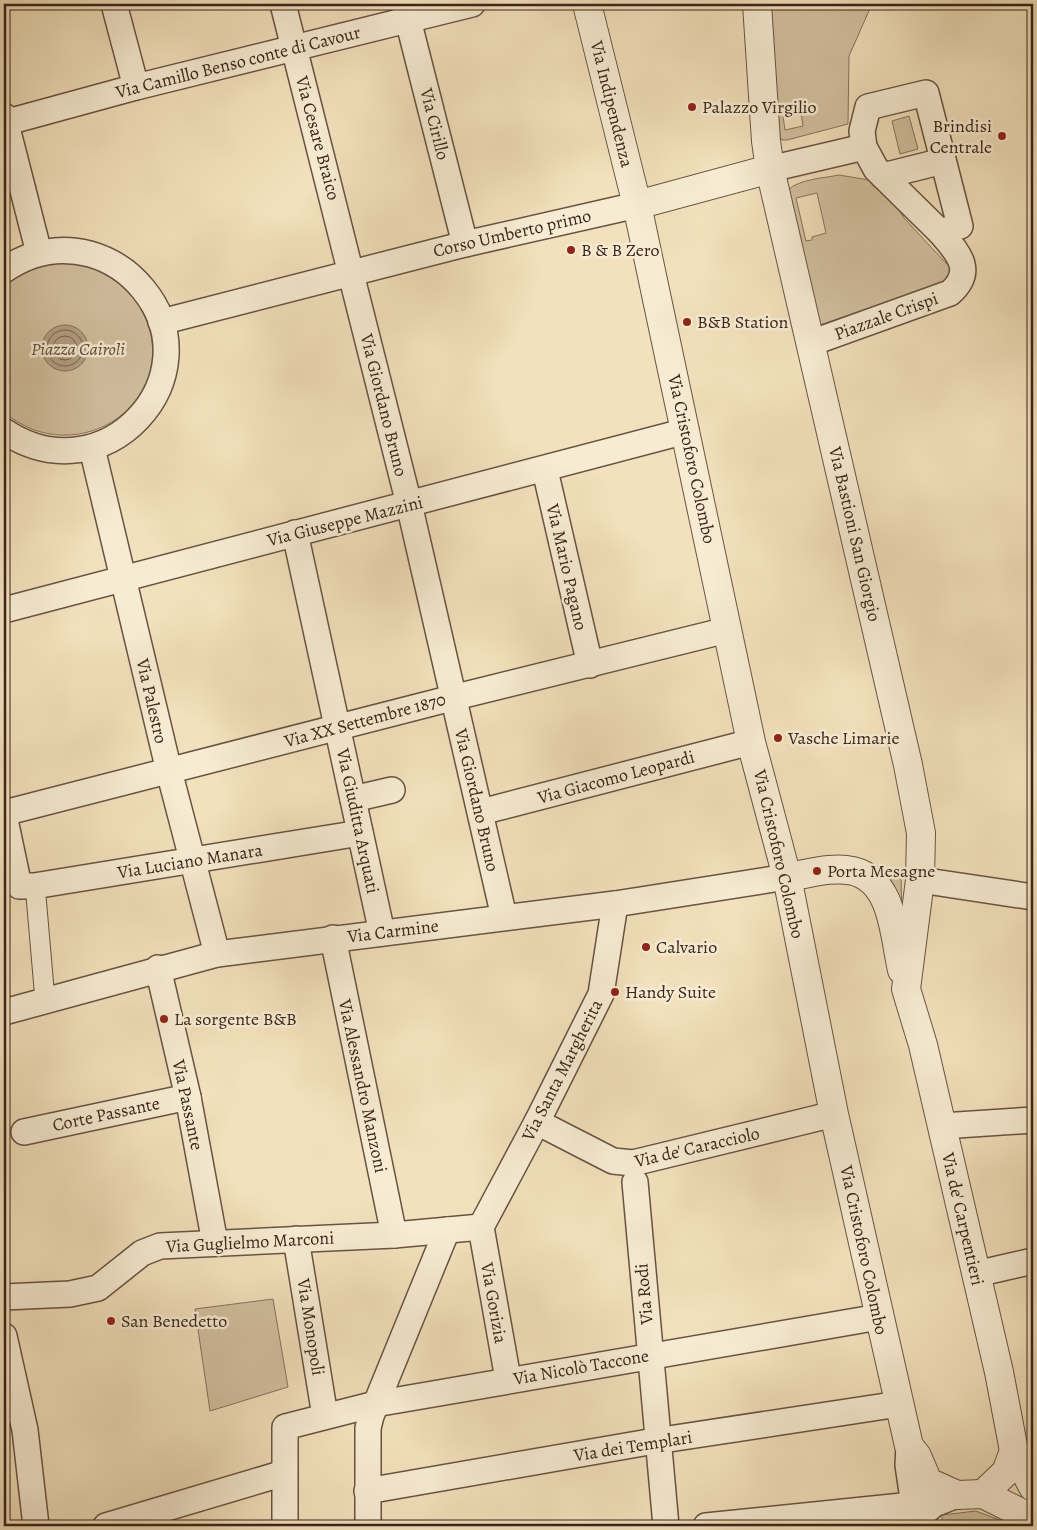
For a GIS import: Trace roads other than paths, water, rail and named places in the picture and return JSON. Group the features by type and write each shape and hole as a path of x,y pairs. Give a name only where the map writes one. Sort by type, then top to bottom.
{"street":[{"path":"114,4 136,87"},
{"name":"Via Cesare Braico","path":"283,4 352,273"},
{"name":"Via Camillo Benso conte di Cavour","path":"4,120 294,48 406,12 472,4"},
{"name":"Via Indipendenza","path":"587,4 637,205"},
{"name":"Via Bastioni San Giorgio","path":"757,4 766,141 770,169 908,765 921,833 919,890"},
{"name":"Via Cirillo","path":"406,12 465,244"},
{"path":"864,147 862,131 868,107 926,92 960,226 940,232"},
{"path":"4,120 39,252"},
{"name":"Corso Umberto primo","path":"161,322 465,244 637,205 770,169 864,147"},
{"name":"Piazzale Crispi","path":"811,343 950,293 961,279 962,261 958,253 940,232 876,169 864,147"},
{"path":"883,176 944,161"},
{"name":"Via Cristoforo Colombo","path":"637,205 727,630 752,742 787,877 834,1114 909,1446 912,1518"},
{"path":"4,270 20,260 39,252 67,250 83,252 112,263 137,282 147,294 161,322 164,344 164,368 154,397 141,415 125,431 92,448 56,451 36,448 16,440 4,431"},
{"name":"Via Giordano Bruno","path":"352,273 409,504 452,698 504,917"},
{"name":"Via Giuseppe Mazzini","path":"4,610 295,533 545,470 686,431"},
{"name":"Via Palestro","path":"92,448 169,772 217,954"},
{"name":"Via Mario Pagano","path":"545,470 590,665"},
{"name":"Via Giuditta Arquati","path":"295,533 382,933"},
{"name":"Via XX Settembre 1870","path":"4,814 452,698 727,630"},
{"name":"Via Giacomo Leopardi","path":"480,812 752,742"},
{"path":"353,799 392,790"},
{"path":"4,814 28,891 45,1000"},
{"name":"Via Luciano Manara","path":"28,891 34,886 360,833"},
{"name":"Via de' Carpentieri","path":"787,877 828,870 853,871 879,887 887,901 906,989 923,1045 942,1126 1014,1451 1033,1487"},
{"name":"Via Carmine","path":"4,1012 158,968 217,954 615,904 787,877"},
{"path":"919,890 1033,897"},
{"name":"Via de' Carpentieri","path":"906,989 919,890"},
{"name":"Via Santa Margherita","path":"481,1228 601,994 615,904"},
{"name":"Via Alessandro Manzoni","path":"333,938 394,1235"},
{"name":"Via Passante","path":"158,968 188,1097 215,1243"},
{"name":"Corte Passante","path":"24,1132 188,1097"},
{"name":"Via de' Caracciolo","path":"537,1122 613,1161 633,1163 834,1114"},
{"path":"942,1126 1033,1120"},
{"name":"Via Rodi","path":"636,1182 666,1526"},
{"name":"Via Guglielmo Marconi","path":"4,1297 70,1294 98,1288 142,1253 160,1246 394,1235 481,1228"},
{"name":"Via Gorizia","path":"481,1228 508,1380"},
{"path":"368,1526 368,1428 375,1404 447,1230"},
{"name":"Via Monopoli","path":"296,1239 325,1416"},
{"path":"976,1274 1033,1261"},
{"name":"Via Nicolò Taccone","path":"284,1473 285,1428 325,1416 375,1404 508,1380 879,1317"},
{"path":"4,1336 25,1430 36,1526"},
{"name":"Via dei Templari","path":"367,1491 658,1441 899,1404"},
{"path":"909,1446 917,1456 928,1482 970,1494 1033,1519"},
{"path":"873,1526 912,1518 934,1504 970,1494 1006,1472 1014,1451"},
{"path":"106,1526 284,1473 285,1526"},
{"path":"706,1526 912,1518"}],"water":[{"path":"65,325 78,329 84,335 88,348 84,361 78,367 65,371 52,367 46,361 42,348 46,335 52,329"}],"railway":[{"path":"1029,4 1033,21"}],"place":[{"name":"Palazzo Virgilio","path":"692,107"},
{"name":"Brindisi Centrale","path":"1002,136"},
{"name":"B & B Zero","path":"571,250"},
{"name":"B&B Station","path":"687,322"},
{"name":"Vasche Limarie","path":"778,738"},
{"name":"Porta Mesagne","path":"817,871"},
{"name":"Calvario","path":"646,947"},
{"name":"Handy Suite","path":"615,992"},
{"name":"La sorgente B&B","path":"164,1019"},
{"name":"San Benedetto","path":"111,1321"}],"park label":[{"name":"Piazza Cairoli","path":"78,349"}]}
